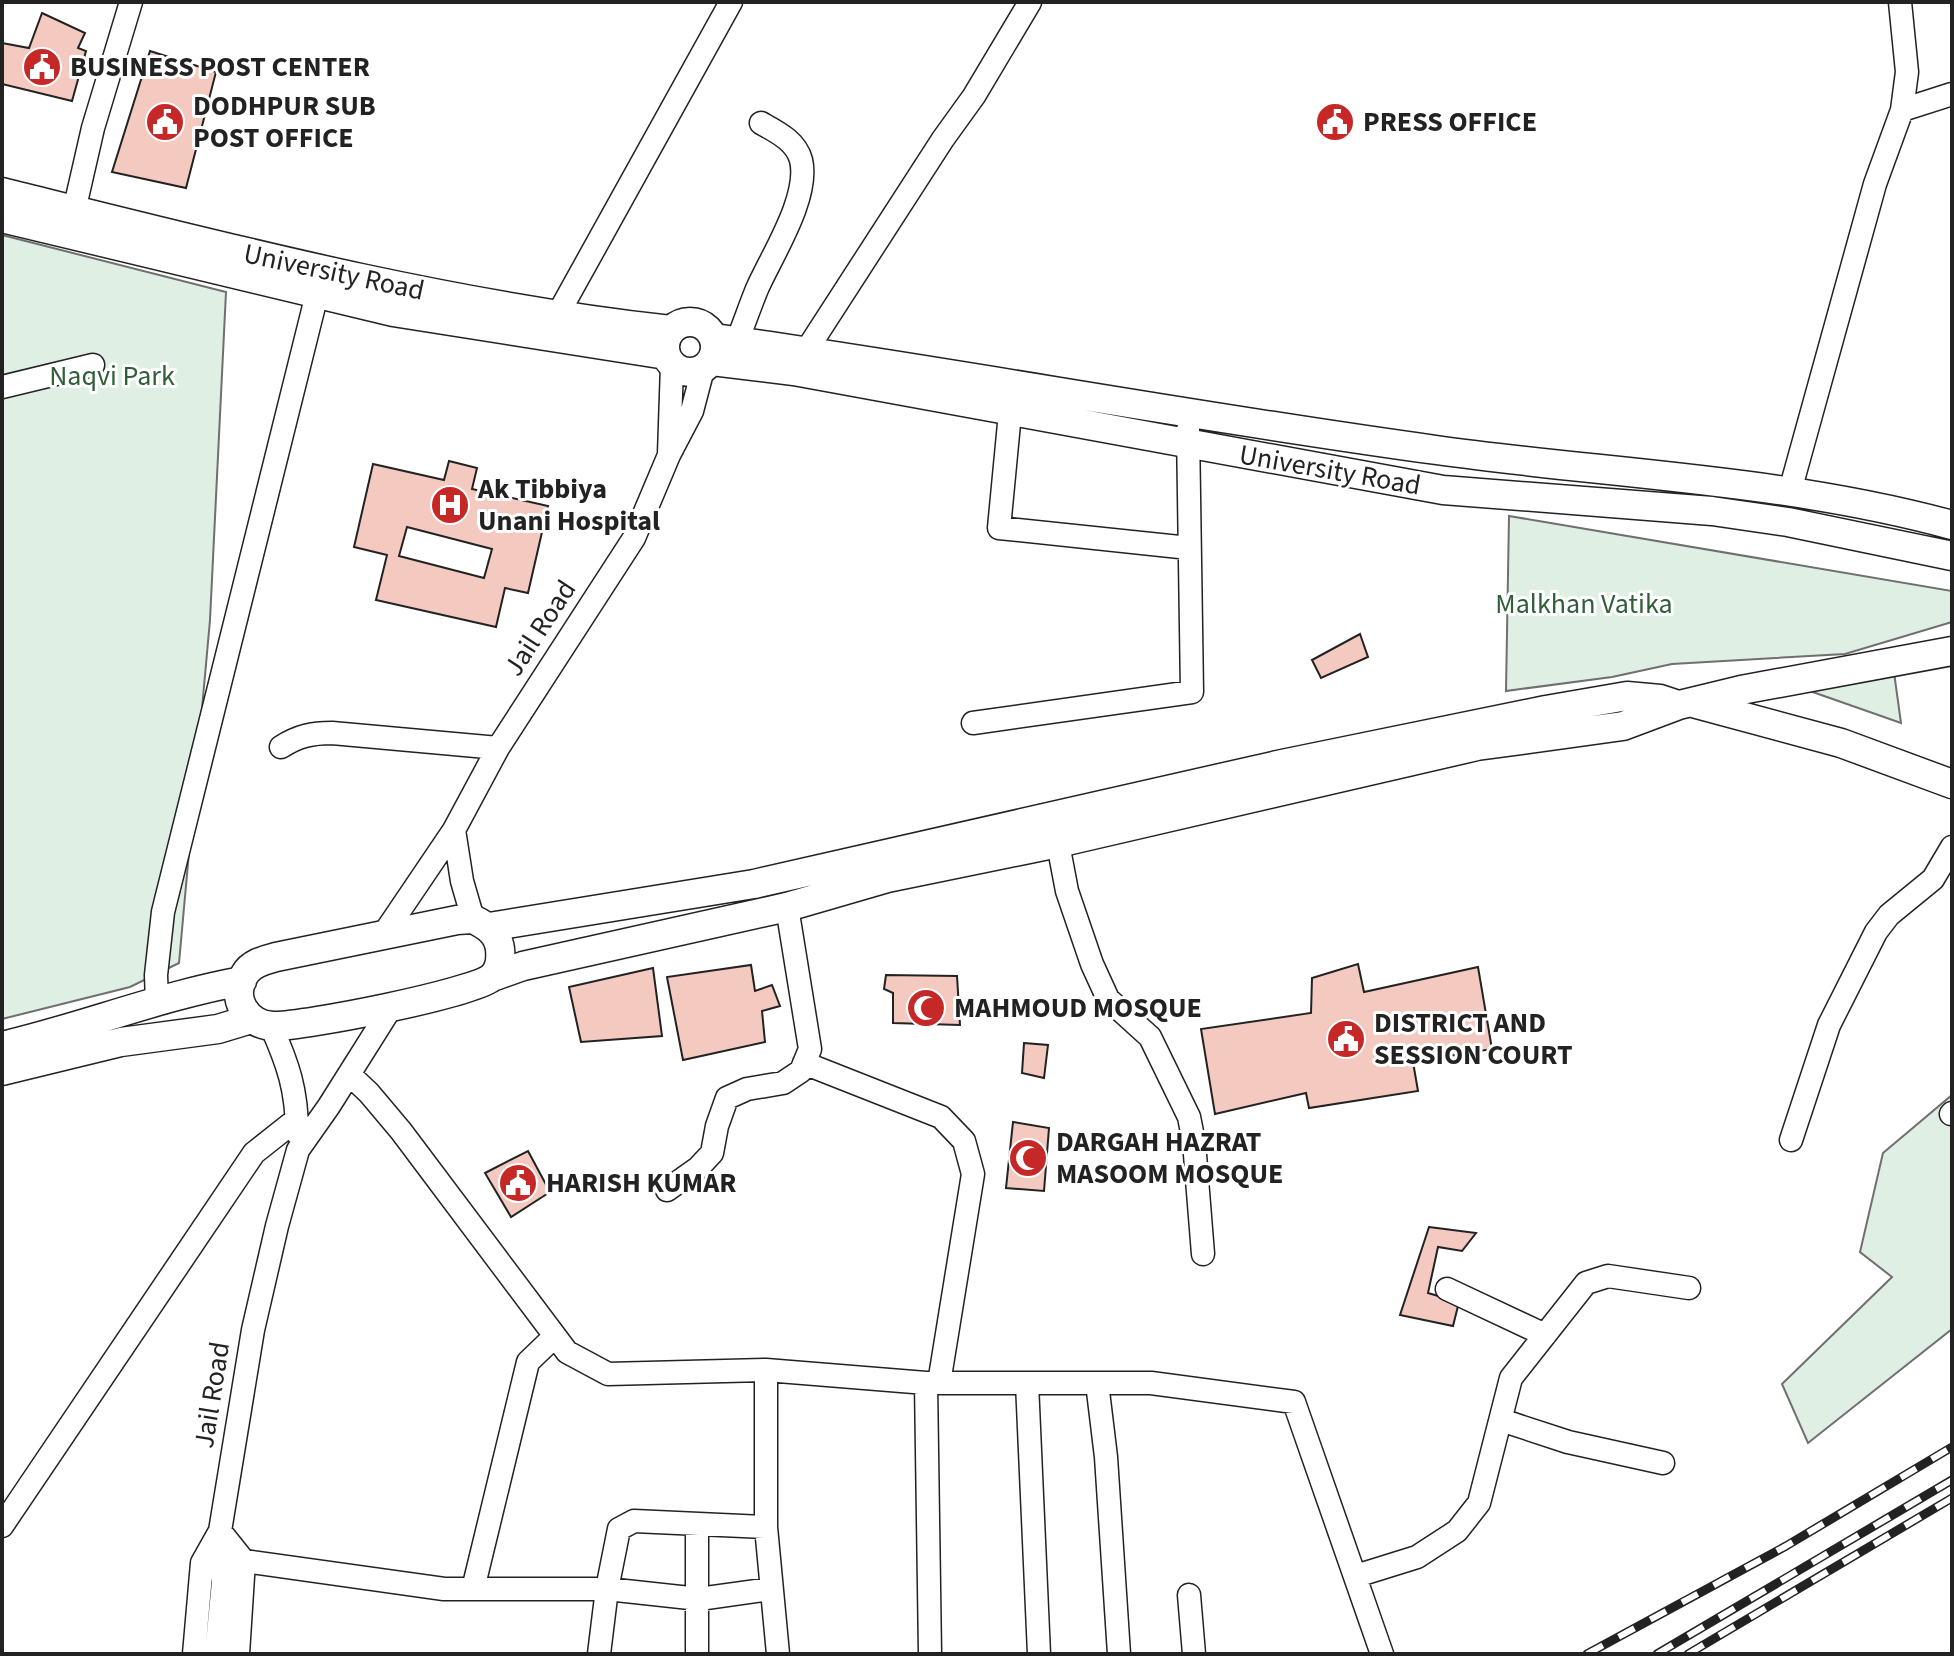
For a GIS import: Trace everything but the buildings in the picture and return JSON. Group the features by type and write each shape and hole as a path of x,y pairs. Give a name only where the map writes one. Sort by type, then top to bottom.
{"main road":[{"name":"University Road","path":"2,192 289,264 519,310 558,314 670,350"},
{"name":"University Road","path":"2,218 393,312 670,350"},
{"path":"686,321 703,325 717,352 693,373 682,371 670,350 686,321"},
{"name":"University Road","path":"717,352 806,351 1438,450 1790,491 1952,525"},
{"name":"University Road","path":"717,352 794,371 1010,413 1443,490 1712,511 1788,522 1952,556"},
{"path":"261,1022 240,1004 242,981 245,973 257,963 276,957 383,935 754,884 1055,830 1477,746 1623,726 1686,704 1741,690 1952,651"},
{"path":"1686,704 1841,743 1952,784"},
{"path":"2,1071 121,1042 261,1022 301,1024 461,991 523,966 787,907 1055,830"},
{"path":"481,923 499,942 502,960 495,976"},
{"path":"2,1046 203,988 242,981"}],"street":[{"path":"74,211 93,128 131,2"},
{"path":"558,314 731,2"},
{"path":"806,351 974,96 1030,2"},
{"path":"1790,491 1875,184 1902,110 1907,72 1900,2"},
{"path":"1902,110 1952,94"},
{"name":"Jail Road","path":"383,935 454,830 498,748 634,538 717,352 756,291 795,207 802,183 801,160 794,146 761,123"},
{"path":"157,1002 156,975 163,912 317,294"},
{"name":"Jail Road","path":"669,455 670,350"},
{"path":"2,387 93,365"},
{"path":"1010,413 999,528 1189,548"},
{"path":"973,723 1192,692 1188,413"},
{"path":"281,747 313,733 332,733 498,748"},
{"path":"454,830 462,881 481,923"},
{"path":"1055,830 1067,891 1092,964 1108,999 1150,1037 1189,1117 1194,1142 1203,1254"},
{"path":"1791,1140 1829,1025 1876,932 1889,915 1933,879 1951,852"},
{"path":"667,1190 698,1168 712,1153 727,1098 747,1089 783,1083 801,1071 810,1049 787,907"},
{"name":"Jail Road","path":"298,1150 350,1075 392,1006"},
{"name":"Jail Road","path":"216,1654 223,1582 220,1531 253,1330 298,1150 296,1099 289,1067 261,1022"},
{"path":"804,1063 941,1117 964,1141 971,1158 973,1174 933,1383 930,1654"},
{"path":"350,1075 401,1131 567,1352 608,1374 766,1370 933,1383 1151,1383 1294,1402 1382,1654"},
{"path":"2,1526 254,1153 297,1119"},
{"path":"1356,1576 1417,1557 1457,1531 1479,1503 1511,1378 1586,1283 1608,1276 1689,1288"},
{"path":"1447,1289 1545,1335"},
{"path":"473,1589 528,1362 555,1336"},
{"path":"766,1370 766,1527 778,1654"},
{"path":"1027,1383 1039,1654"},
{"path":"1097,1383 1106,1457 1119,1654"},
{"path":"1501,1420 1568,1442 1663,1463"},
{"path":"599,1654 619,1529 634,1521 766,1527"},
{"path":"697,1524 697,1654"},
{"path":"194,1654 202,1563 220,1531 244,1561 238,1654"},
{"path":"244,1561 444,1589 607,1589 699,1599 771,1589"},
{"path":"1189,1595 1194,1654"}],"green space":[{"name":"Naqvi Park","path":"2,235 226,292 210,620 179,963 130,987 2,1019"},
{"name":"Malkhan Vatika","path":"1509,516 1952,591 1952,622 1845,654 1672,664 1612,677 1506,691"},
{"path":"1893,665 1901,723 1807,690"},
{"path":"1952,1095 1952,1329 1808,1443 1782,1384 1892,1277 1860,1252 1883,1153"}],"railway":[{"path":"1587,1654 1786,1546 1952,1447"},
{"path":"1657,1654 1952,1480"},
{"path":"1688,1654 1952,1498"}],"place":[{"name":"BUSINESS POST CENTER","path":"42,67"},
{"name":"DODHPUR SUB POST OFFICE","path":"165,122"},
{"name":"PRESS OFFICE","path":"1335,122"},
{"name":"Ak Tibbiya Unani Hospital","path":"450,505"},
{"name":"MAHMOUD MOSQUE","path":"926,1008"},
{"name":"DISTRICT AND SESSION COURT","path":"1346,1039"},
{"name":"DARGAH HAZRAT MASOOM MOSQUE","path":"1028,1158"},
{"name":"HARISH KUMAR","path":"518,1183"}]}
